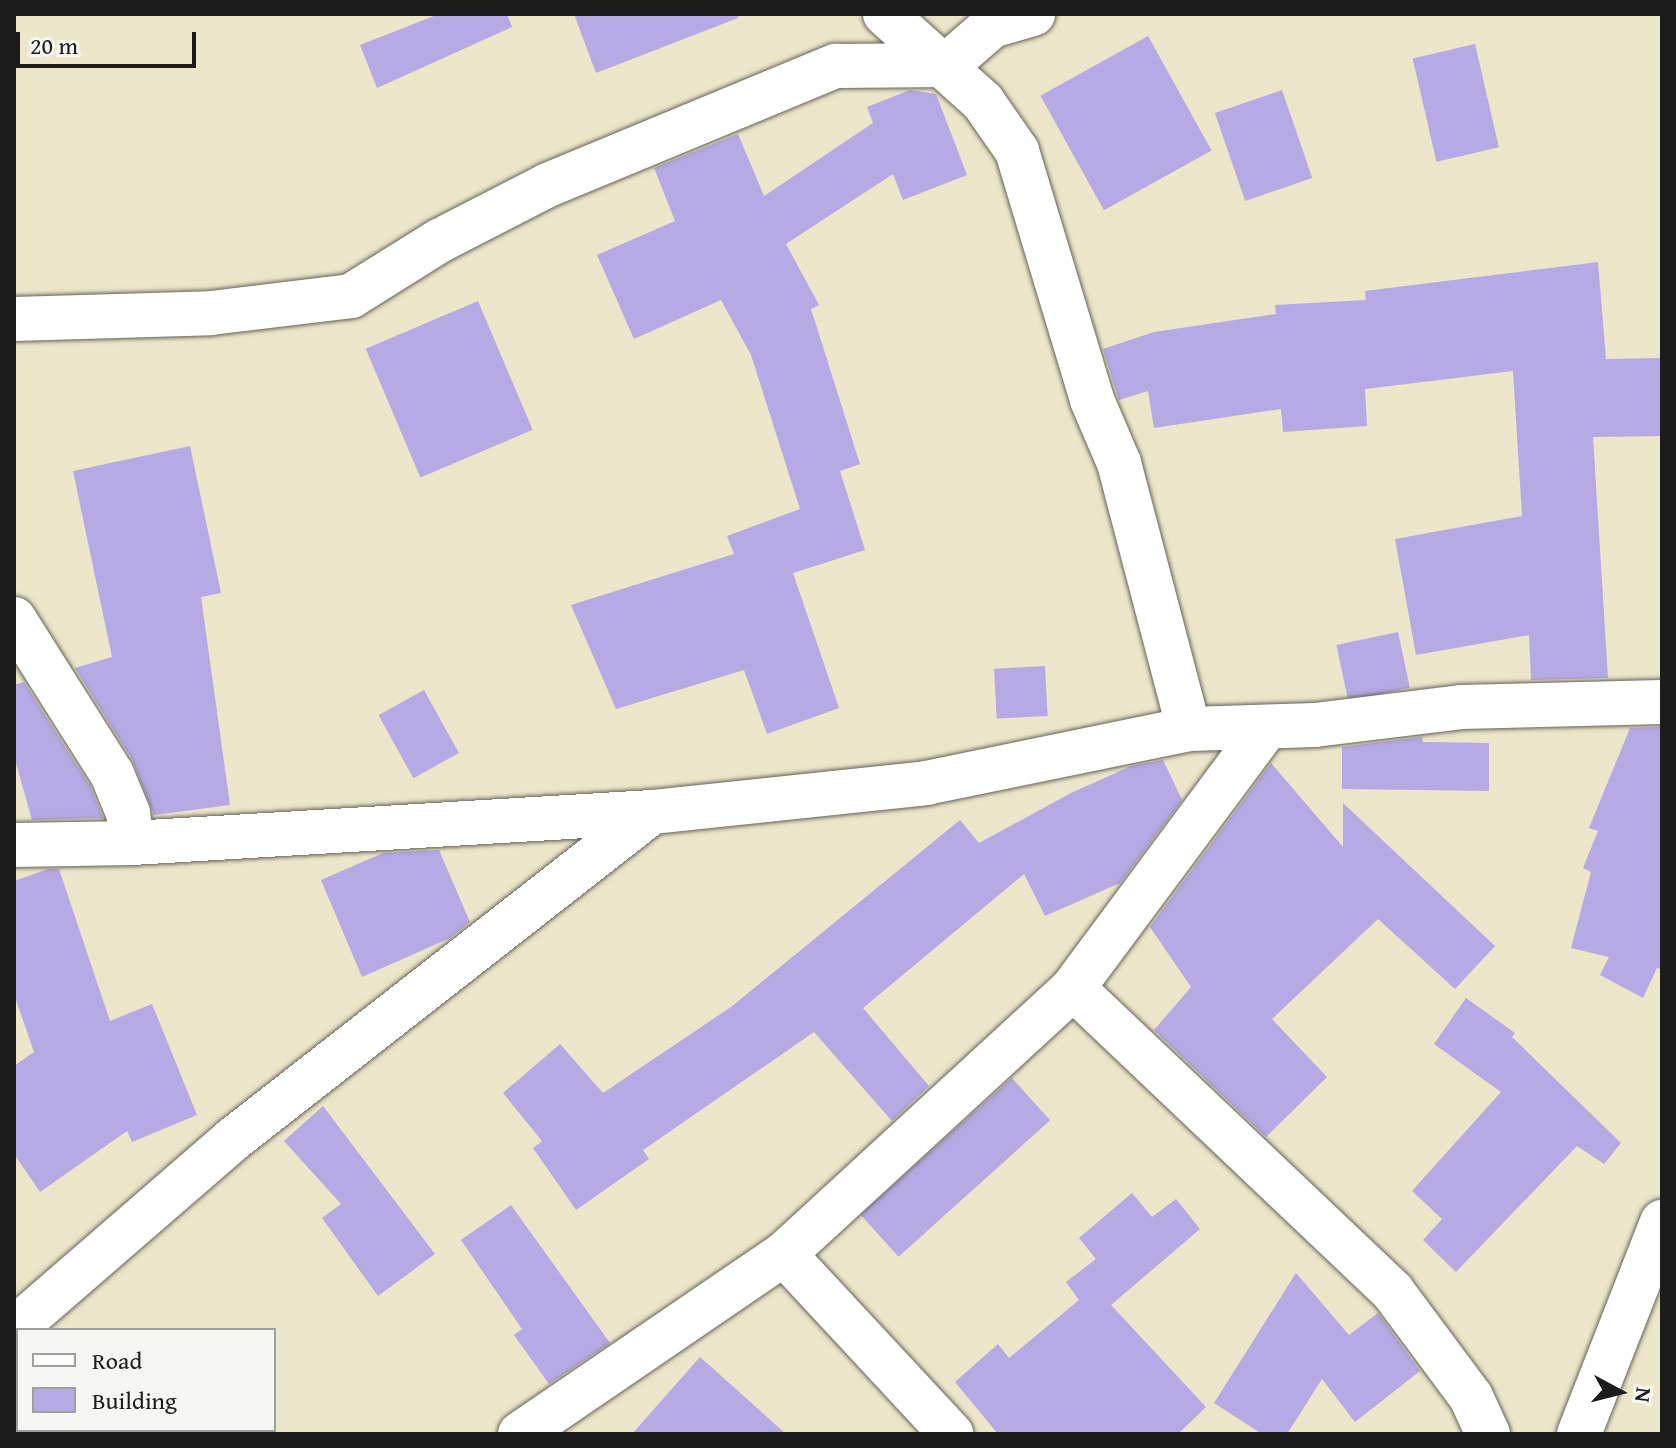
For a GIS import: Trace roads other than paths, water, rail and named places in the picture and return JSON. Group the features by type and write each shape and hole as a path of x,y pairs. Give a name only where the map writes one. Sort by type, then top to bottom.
{"main road":[{"path":"885,14 947,65 983,102 1017,151 1092,400 1119,463 1189,729"},
{"path":"14,319 211,313 351,296 439,241 548,185 836,66 947,65 992,26 1033,14"},
{"path":"14,619 112,774 128,813 132,843"},
{"path":"14,845 132,843 652,812 926,783 1189,729 1267,727 1461,707 1662,702"},
{"path":"520,1434 784,1254 1073,988 1267,727"},
{"path":"14,1329 232,1140 652,812"},
{"path":"1073,988 1393,1292 1463,1385 1488,1434"},
{"path":"1579,1434 1662,1222"},
{"path":"784,1254 951,1434"}]}
